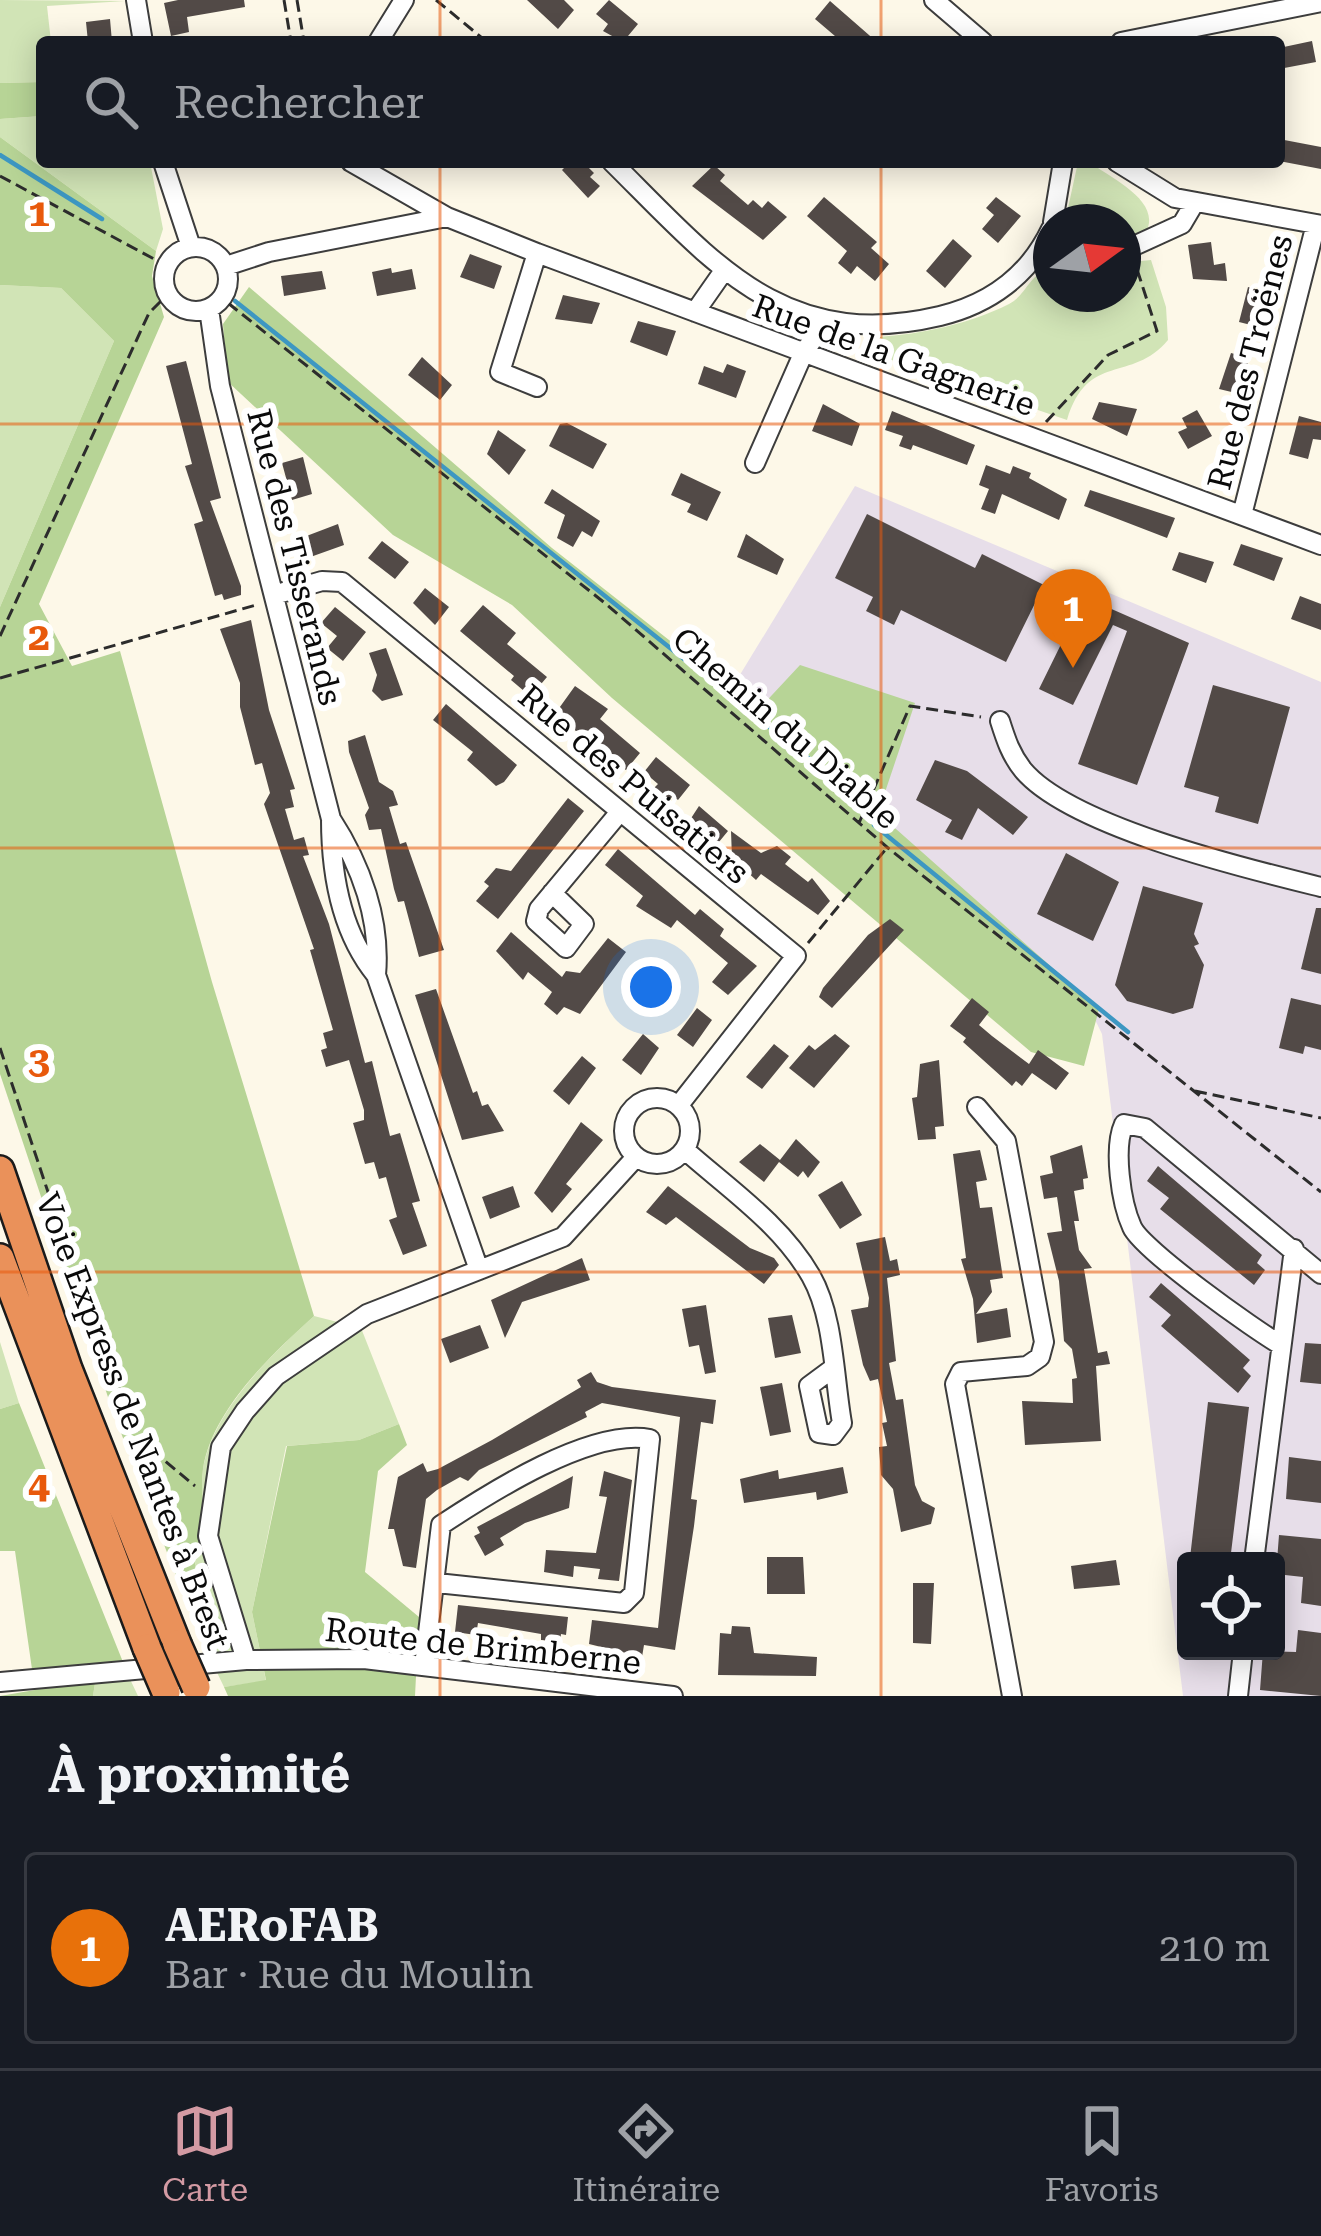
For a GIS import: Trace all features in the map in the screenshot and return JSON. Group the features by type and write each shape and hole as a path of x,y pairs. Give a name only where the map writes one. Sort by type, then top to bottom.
{"highway":[{"name":"Voie Express de Nantes à Brest","path":"0,1170 75,1388 198,1691"},
{"name":"Voie Express de Nantes à Brest","path":"0,1258 167,1694"}],"street":[{"path":"136,0 141,36"},
{"path":"382,36 404,0"},
{"path":"934,0 976,36"},
{"path":"1151,36 1321,2"},
{"path":"165,168 191,247"},
{"name":"Rue de la Gagnerie","path":"361,168 447,217 537,254 1321,545"},
{"path":"618,168 723,272 773,304 824,323 897,326 952,313 1001,292 1033,263"},
{"path":"1056,204 1062,168"},
{"path":"1126,168 1174,198 1318,225"},
{"path":"1141,243 1182,224 1195,202"},
{"path":"226,266 269,252 447,217"},
{"name":"Rue des Troënes","path":"1242,515 1318,225"},
{"path":"191,247 215,253 226,266 228,284 215,303 190,311 168,295 166,266 191,247"},
{"path":"537,254 500,372 537,387"},
{"path":"695,312 723,272"},
{"name":"Rue des Tisserands","path":"215,303 220,386 331,819 352,852 379,941 376,975 479,1270"},
{"path":"755,464 803,354 824,323"},
{"name":"Rue des Puisatiers","path":"274,597 322,581 342,582 796,956"},
{"path":"1000,721 1008,747 1026,775 1083,810 1150,839 1321,887"},
{"path":"552,893 619,813"},
{"path":"679,1105 796,956"},
{"path":"659,1097 679,1105 689,1122 685,1150 667,1163 636,1157 625,1139 631,1109 659,1097"},
{"path":"977,1107 1006,1142 1044,1342 1040,1357 1027,1366 961,1372 955,1384 1012,1696"},
{"path":"1281,1345 1257,1332 1131,1226 1119,1136 1124,1124 1145,1128 1321,1274"},
{"path":"685,1150 777,1230 813,1279 832,1369"},
{"path":"245,1660 208,1536 210,1499 221,1447 276,1376 367,1314 562,1238 636,1157"},
{"path":"1255,1552 1294,1249"},
{"path":"424,1666 441,1525 586,1445 627,1434 650,1438 634,1593 624,1603 437,1583"},
{"name":"Route de Brimberne","path":"0,1682 245,1660 364,1658 673,1696"},
{"path":"1238,1696 1242,1660"}],"path":[{"path":"284,0 290,36"},
{"path":"297,0 303,36"},
{"path":"436,0 480,36"},
{"path":"0,176 166,266"},
{"path":"1038,440 1051,411 1108,355 1157,331 1141,288"},
{"path":"0,636 149,313 168,295"},
{"name":"Chemin du Diable","path":"215,303 606,604 888,848 1321,1192"},
{"path":"0,678 274,597"},
{"path":"860,823 910,706 1000,721"},
{"path":"796,956 888,848"},
{"path":"0,1048 89,1315 141,1441 210,1499"},
{"path":"1188,1089 1321,1118"}],"shaded area":[{"path":"855,486 1321,682 1321,1696 1183,1696 1179,1660 1285,1660 1285,1552 1177,1552 1177,1647 1102,1034 1082,993 724,701"}],"green space":[{"path":"0,0 125,1 47,6 50,36 36,36 36,82 0,83"},
{"path":"36,82 36,116 0,119 0,83"},
{"path":"36,116 36,163 0,137 0,119"},
{"path":"0,137 36,168 42,168 156,251 152,276 164,317 39,604 72,666 120,651 212,982 314,1316 246,1385 209,1447 203,1469 203,1523 193,1553 198,1577 223,1625 198,1633 113,1412 0,1074 0,607 114,341 61,288 0,285"},
{"path":"42,168 151,168 163,229 156,251"},
{"path":"1077,168 1098,168 1140,200 1147,209 1147,230 1141,233 1141,204 1069,204"},
{"path":"1151,260 1166,307 1168,340 1140,361 1086,385 1067,420 871,353 878,337 945,327 1009,304 1033,280 1033,312 1141,312 1141,261"},
{"path":"0,285 61,288 114,341 0,607"},
{"path":"249,287 552,548 758,710 800,665 915,703 878,813 1099,1009 1084,1066 1031,1052 612,698 512,605 393,535 227,381 223,324"},
{"path":"314,1316 361,1328 399,1424 359,1440 286,1446 252,1612 266,1681 224,1687 198,1633 222,1624 198,1577 193,1552 203,1523 203,1469 231,1405"},
{"path":"0,1342 19,1403 0,1409"},
{"path":"19,1403 129,1677 95,1683 93,1696 0,1696 35,1690 15,1551 0,1551 0,1409"},
{"path":"399,1424 407,1445 378,1471 365,1572 419,1617 415,1696 228,1696 224,1687 266,1680 252,1612 287,1446 359,1440"},
{"path":"129,1677 138,1696 93,1696 95,1683"}],"building":[{"path":"244,0 245,7 187,17 189,32 171,36 164,3"},
{"path":"527,0 564,0 574,10 558,29"},
{"path":"609,0 638,24 628,36 612,36 603,31 608,24 596,14"},
{"path":"830,1 870,36 835,36 815,19"},
{"path":"110,19 111,36 87,36 86,22"},
{"path":"1312,41 1316,62 1285,68 1285,47"},
{"path":"1285,140 1321,147 1321,169 1285,162"},
{"path":"589,168 594,173 590,177 600,186 588,198 562,170"},
{"path":"711,168 717,168 725,175 720,181 748,205 753,200 762,208 768,201 787,217 763,240 692,186"},
{"path":"824,197 877,242 871,248 889,264 875,281 857,266 851,274 838,263 847,251 807,216"},
{"path":"996,197 1021,216 998,243 982,229 994,215 986,208"},
{"path":"953,239 972,256 945,288 926,271"},
{"path":"1211,242 1214,265 1225,263 1227,281 1193,279 1188,245"},
{"path":"470,254 502,266 494,289 460,277"},
{"path":"391,268 392,273 412,269 416,289 377,296 372,272"},
{"path":"322,271 326,289 284,296 281,276"},
{"path":"1248,287 1270,293 1259,327 1239,322"},
{"path":"563,295 600,303 592,324 555,319"},
{"path":"638,321 676,331 667,356 630,342"},
{"path":"1231,353 1249,358 1240,394 1219,389"},
{"path":"422,357 452,385 440,400 408,375"},
{"path":"186,361 221,498 210,501 241,586 241,595 224,600 222,594 215,596 194,524 203,521 185,466 192,464 166,366"},
{"path":"727,364 746,371 736,398 698,384 704,366 723,373"},
{"path":"1099,402 1137,409 1127,436 1092,419"},
{"path":"823,404 860,424 852,446 812,431"},
{"path":"1197,410 1212,436 1188,449 1178,432 1187,428 1182,418"},
{"path":"892,411 975,445 967,465 913,445 911,450 899,446 903,436 885,430"},
{"path":"1299,416 1321,422 1321,440 1313,439 1308,459 1289,454"},
{"path":"567,423 607,444 593,469 549,446 560,424"},
{"path":"498,430 526,450 509,475 487,454"},
{"path":"303,457 312,494 292,500 282,463"},
{"path":"986,465 1010,474 1013,466 1031,473 1029,478 1067,499 1059,520 1002,494 995,514 981,509 989,489 979,485"},
{"path":"681,473 721,492 707,521 687,512 691,504 671,495"},
{"path":"552,489 600,521 592,537 582,531 573,547 557,538 565,515 544,503"},
{"path":"1090,490 1175,518 1167,538 1084,506"},
{"path":"867,514 975,568 982,554 1044,585 1006,662 901,610 894,625 866,611 873,597 835,578"},
{"path":"338,524 344,545 302,560 296,540"},
{"path":"746,534 784,559 777,575 737,557"},
{"path":"382,541 409,562 395,579 368,558"},
{"path":"1241,544 1283,558 1274,581 1233,565"},
{"path":"1179,552 1214,562 1206,583 1172,570"},
{"path":"425,588 449,607 435,625 413,603"},
{"path":"1075,593 1189,643 1137,785 1078,764 1127,631 1113,625 1073,705 1039,689 1072,622 1063,617"},
{"path":"1300,596 1321,604 1321,630 1291,619"},
{"path":"483,605 516,633 507,644 547,677 536,690 530,686 524,691 511,680 514,676 460,631"},
{"path":"335,607 366,632 343,661 327,648 337,636 321,623"},
{"path":"251,620 269,710 295,789 290,790 294,807 285,809 294,840 304,837 309,855 303,856 329,924 365,1063 372,1061 390,1136 400,1133 420,1201 412,1203 427,1246 403,1255 389,1220 397,1217 386,1177 379,1179 374,1162 365,1164 353,1123 364,1120 364,1110 349,1060 326,1067 321,1050 327,1048 323,1033 333,1030 310,950 314,949 264,804 270,793 262,763 255,765 240,707 240,683 220,629"},
{"path":"386,648 403,695 382,701 372,691 377,675 369,653"},
{"path":"1213,685 1290,707 1258,824 1215,812 1219,797 1184,787"},
{"path":"575,686 608,709 600,719 640,753 626,770 589,745 557,711"},
{"path":"446,704 517,765 504,782 496,786 467,760 473,752 433,720"},
{"path":"365,735 379,782 393,791 398,805 389,807 400,844 406,842 444,950 419,957 404,901 398,902 394,889 381,829 369,830 365,815 369,808 348,741"},
{"path":"656,757 690,785 678,800 673,796 669,800 654,788 658,784 644,772"},
{"path":"935,760 967,771 1028,817 1013,835 978,808 962,840 945,832 952,820 916,800"},
{"path":"568,798 584,811 498,919 476,901 489,886 484,882 496,868 511,871"},
{"path":"699,806 728,831 714,848 684,829"},
{"path":"731,831 761,853 777,846 791,857 785,864 808,882 812,878 830,901 818,915 761,874 756,880 732,858"},
{"path":"618,849 695,915 700,909 724,929 720,936 757,966 728,995 712,982 728,963 677,920 671,928 636,906 643,896 605,865"},
{"path":"1066,853 1119,882 1093,941 1037,914"},
{"path":"1143,886 1203,903 1194,934 1199,944 1194,946 1204,965 1193,1008 1173,1014 1127,1001 1115,985"},
{"path":"1316,908 1321,908 1321,974 1301,969"},
{"path":"890,919 904,930 832,1008 819,997 823,988 868,935"},
{"path":"511,932 562,977 566,971 580,973 608,938 626,952 580,1014 564,1007 557,1015 544,1004 552,992 528,972 523,980 496,951"},
{"path":"436,989 473,1093 477,1091 482,1106 488,1104 504,1131 462,1140 415,995"},
{"path":"972,998 989,1012 979,1025 992,1036 1029,1064 1038,1050 1069,1073 1056,1090 1032,1073 1022,1086 1016,1081 1012,1086 963,1042 966,1038 950,1026"},
{"path":"1291,998 1321,1005 1321,1050 1305,1046 1303,1054 1279,1048"},
{"path":"697,1008 712,1020 693,1047 677,1035"},
{"path":"643,1034 659,1048 641,1075 622,1060"},
{"path":"835,1034 850,1046 814,1088 789,1068 809,1045 815,1050"},
{"path":"774,1044 789,1056 762,1089 746,1077"},
{"path":"582,1056 596,1068 569,1105 553,1091"},
{"path":"939,1060 944,1126 935,1127 936,1139 918,1140 912,1098 917,1097 920,1064"},
{"path":"581,1122 603,1140 566,1184 572,1189 552,1213 534,1193"},
{"path":"796,1139 820,1162 808,1178 803,1171 798,1177 779,1162 764,1182 739,1162 760,1144 780,1160"},
{"path":"1082,1145 1088,1178 1083,1179 1084,1189 1074,1191 1079,1221 1074,1221 1079,1250 1092,1268 1084,1269 1098,1353 1107,1351 1110,1364 1096,1366 1101,1441 1025,1445 1022,1401 1073,1403 1072,1379 1077,1378 1072,1349 1064,1341 1059,1281 1047,1233 1062,1231 1057,1197 1044,1199 1040,1176 1053,1173 1050,1156"},
{"path":"980,1150 987,1180 976,1182 980,1208 992,1207 1003,1278 990,1280 992,1292 976,1314 1007,1308 1011,1337 977,1343 973,1299 961,1259 966,1258 953,1154"},
{"path":"1158,1166 1262,1255 1257,1263 1265,1270 1254,1285 1160,1209 1169,1198 1147,1181"},
{"path":"842,1181 862,1215 840,1229 818,1195"},
{"path":"513,1186 520,1207 490,1219 482,1197"},
{"path":"668,1186 750,1248 774,1258 779,1265 764,1284 676,1217 666,1225 646,1212"},
{"path":"885,1237 890,1261 897,1259 900,1275 887,1278 896,1361 889,1363 896,1400 903,1399 915,1485 922,1501 935,1508 931,1524 901,1532 893,1489 881,1475 879,1447 887,1446 882,1423 887,1422 878,1379 870,1381 863,1365 851,1310 868,1307 869,1298 856,1243"},
{"path":"582,1258 590,1280 522,1302 505,1338 491,1300"},
{"path":"1161,1283 1250,1360 1243,1368 1251,1376 1238,1393 1161,1326 1171,1315 1149,1297"},
{"path":"706,1305 716,1372 705,1374 699,1345 689,1347 682,1309"},
{"path":"792,1315 801,1353 775,1358 768,1318"},
{"path":"480,1325 489,1348 450,1363 441,1339"},
{"path":"1305,1343 1321,1344 1321,1384 1300,1382"},
{"path":"591,1372 597,1382 612,1387 716,1400 713,1424 701,1422 691,1499 697,1500 675,1650 644,1645 642,1657 589,1644 592,1620 658,1628 680,1417 602,1403 585,1412 587,1417 479,1470 468,1481 460,1477 437,1490 426,1499 416,1568 403,1566 394,1529 388,1529 398,1477 423,1463 427,1472 438,1469 492,1440 581,1387 577,1380"},
{"path":"782,1383 791,1432 770,1436 760,1387"},
{"path":"1208,1402 1249,1407 1231,1552 1191,1552"},
{"path":"1289,1457 1321,1461 1321,1503 1286,1499"},
{"path":"843,1467 848,1493 817,1500 816,1492 744,1503 740,1479 778,1470 779,1479"},
{"path":"604,1471 632,1480 619,1581 598,1579 600,1569 574,1566 573,1577 544,1572 546,1550 596,1553 607,1497 599,1496"},
{"path":"573,1476 569,1508 525,1523 500,1538 504,1545 485,1556 474,1536 480,1533 477,1527"},
{"path":"1279,1535 1321,1539 1321,1606 1301,1603 1303,1577 1285,1575 1285,1552 1278,1552"},
{"path":"767,1557 803,1557 805,1594 767,1594"},
{"path":"1116,1560 1120,1585 1074,1589 1071,1566"},
{"path":"913,1583 934,1583 931,1644 913,1643"},
{"path":"458,1605 568,1617 566,1635 561,1634 560,1642 541,1640 541,1634 478,1623 476,1635 455,1632"},
{"path":"732,1626 750,1627 754,1653 817,1657 816,1676 718,1675 720,1633 731,1634"},
{"path":"1298,1630 1321,1633 1321,1696 1260,1690 1262,1660 1285,1660 1285,1652 1296,1652"}],"waterway":[{"path":"0,155 102,219"},
{"path":"235,301 847,789"},
{"path":"874,825 1128,1032"}],"place":[{"name":"AERoFAB","path":"1073,668"}]}
